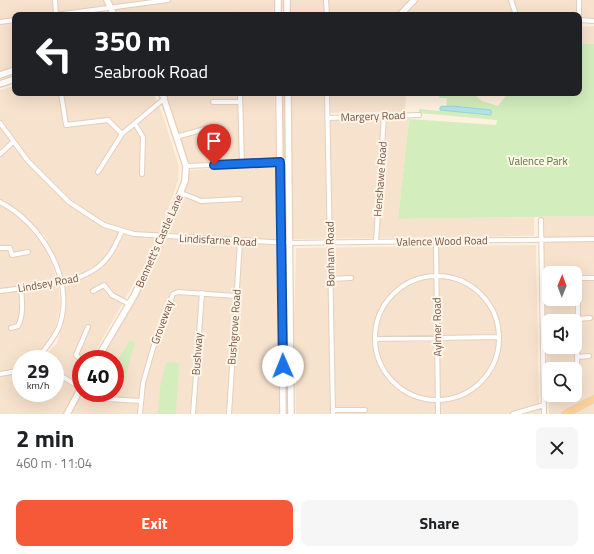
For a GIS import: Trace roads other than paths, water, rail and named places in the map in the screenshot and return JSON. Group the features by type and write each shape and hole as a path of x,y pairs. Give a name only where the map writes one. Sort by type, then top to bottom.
{"main road":[{"path":"565,414 594,399"}],"street":[{"path":"55,0 56,12"},
{"path":"107,0 113,12"},
{"path":"80,12 168,0"},
{"path":"278,0 278,12"},
{"path":"287,0 287,12"},
{"path":"326,0 326,12"},
{"path":"403,12 414,0"},
{"path":"512,0 515,12"},
{"path":"579,0 579,12"},
{"path":"0,22 12,20"},
{"path":"582,20 594,20"},
{"path":"0,75 12,71"},
{"path":"0,84 12,80"},
{"path":"61,96 66,125 108,120 122,134"},
{"path":"98,172 122,134 163,96"},
{"name":"Bennett's Castle Lane","path":"102,350 129,304 163,237 185,182 186,166 163,96"},
{"path":"240,96 242,164"},
{"path":"279,96 283,414"},
{"path":"288,96 291,414"},
{"name":"Bonham Road","path":"327,96 333,412"},
{"path":"213,102 240,102"},
{"name":"Margery Road","path":"327,118 419,115"},
{"name":"Henshawe Road","path":"376,242 384,116"},
{"name":"Lindisfarne Road","path":"0,123 13,142 51,186 69,202 104,224 122,231 163,237 289,243"},
{"path":"134,124 143,137 142,174"},
{"path":"176,137 212,127"},
{"path":"0,154 13,142"},
{"path":"186,166 289,162"},
{"path":"180,193 202,201 240,198"},
{"path":"0,202 20,215 42,239 56,264 61,282 63,305 60,325 44,350"},
{"path":"541,220 542,279"},
{"name":"Lindsey Road","path":"0,291 80,278 99,267 114,248 122,231"},
{"name":"Valence Wood Road","path":"289,243 594,239"},
{"name":"Bushgrove Road","path":"229,414 240,241"},
{"name":"Aylmer Road","path":"436,241 438,414"},
{"path":"0,248 10,248 12,255 28,252"},
{"path":"436,276 458,280 478,291 488,302 495,315 499,337 495,361 482,381 462,395 438,400 416,396 397,385 386,374 379,361 375,339 379,317 390,298 401,288 414,280 436,276"},
{"path":"330,279 350,278"},
{"path":"582,278 594,278"},
{"path":"93,291 104,285 112,296 129,304"},
{"path":"10,328 18,326 21,317 21,288"},
{"name":"Groveway","path":"140,414 141,401 154,345 172,294 178,292 236,296"},
{"name":"Bushway","path":"193,414 202,293"},
{"path":"582,319 590,318"},
{"path":"78,350 88,327"},
{"path":"375,339 499,337"},
{"path":"543,354 544,414"},
{"path":"578,354 578,362"},
{"path":"578,357 589,356"},
{"path":"0,374 12,372"},
{"path":"124,400 141,401"},
{"path":"67,414 73,402"},
{"path":"513,414 544,405"},
{"path":"333,412 365,410"}],"water":[{"path":"452,106 491,110 491,115 440,110 440,107"}],"park label":[{"name":"Valence Park","path":"538,161"}]}
